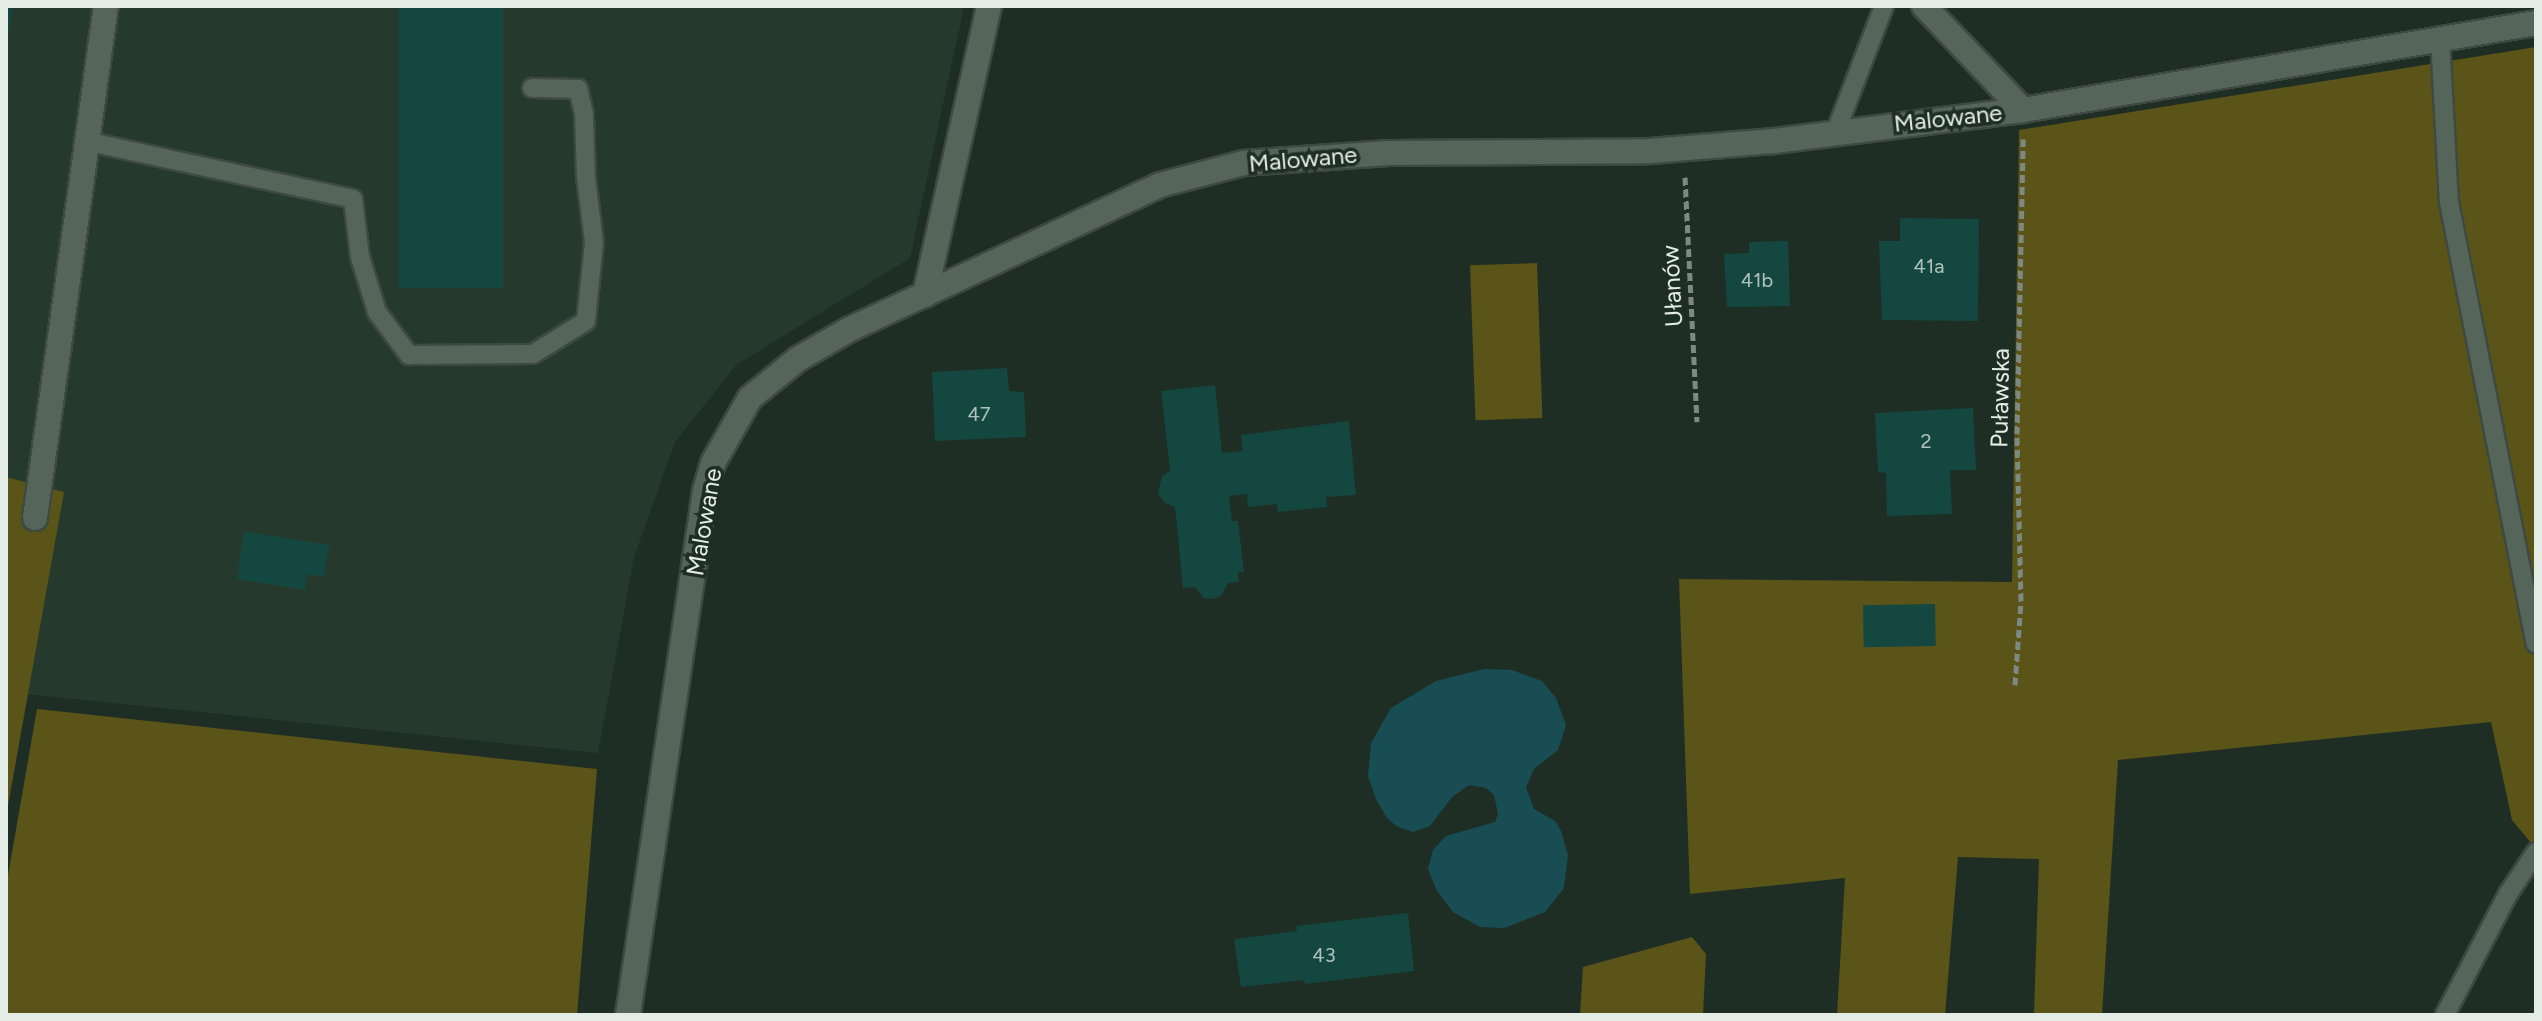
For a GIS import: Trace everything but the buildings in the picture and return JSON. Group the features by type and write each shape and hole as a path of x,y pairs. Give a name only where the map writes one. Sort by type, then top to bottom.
{"street":[{"path":"35,518 106,6"},
{"path":"925,295 989,6"},
{"path":"1924,6 2023,110"},
{"name":"Malowane","path":"628,1015 705,491 713,463 750,398 798,359 850,329 1160,185 1243,163 1389,153 1684,148 2023,110 2536,23"}],"lane":[{"path":"1836,131 1884,6"},
{"path":"2440,38 2449,202 2536,644"},
{"path":"85,141 353,199 360,257 377,312 409,355 533,354 586,321 594,242 586,178 584,114 578,89 532,88"},
{"path":"2445,1015 2508,894 2536,852"}],"path":[{"name":"Puławska","path":"2015,685 2021,601 2017,434 2023,110"},
{"name":"Ułanów","path":"1684,148 1697,422"}],"shaded area":[{"path":"6,6 964,6 910,258 736,365 675,442 634,557 598,753 26,694 63,493 6,477"},
{"path":"2536,47 2536,849 2512,820 2491,722 2118,760 2102,1015 2034,1015 2039,859 1958,857 1945,1015 1837,1015 1845,878 1690,894 1679,579 2012,582 2019,130"},
{"path":"1537,263 1542,418 1475,420 1470,265"},
{"path":"6,477 64,492 6,817"},
{"path":"37,709 597,769 577,1015 6,1015 6,887"},
{"path":"1692,937 1706,954 1703,1015 1580,1015 1583,967"}],"water":[{"path":"1484,669 1512,670 1542,681 1556,698 1566,725 1558,750 1534,769 1526,787 1534,809 1555,821 1561,831 1568,855 1564,888 1545,912 1504,928 1480,927 1453,912 1437,891 1428,869 1433,850 1446,836 1495,822 1498,814 1494,795 1486,788 1469,785 1452,797 1430,826 1413,832 1396,826 1387,818 1368,776 1371,743 1391,708 1436,681"}]}
